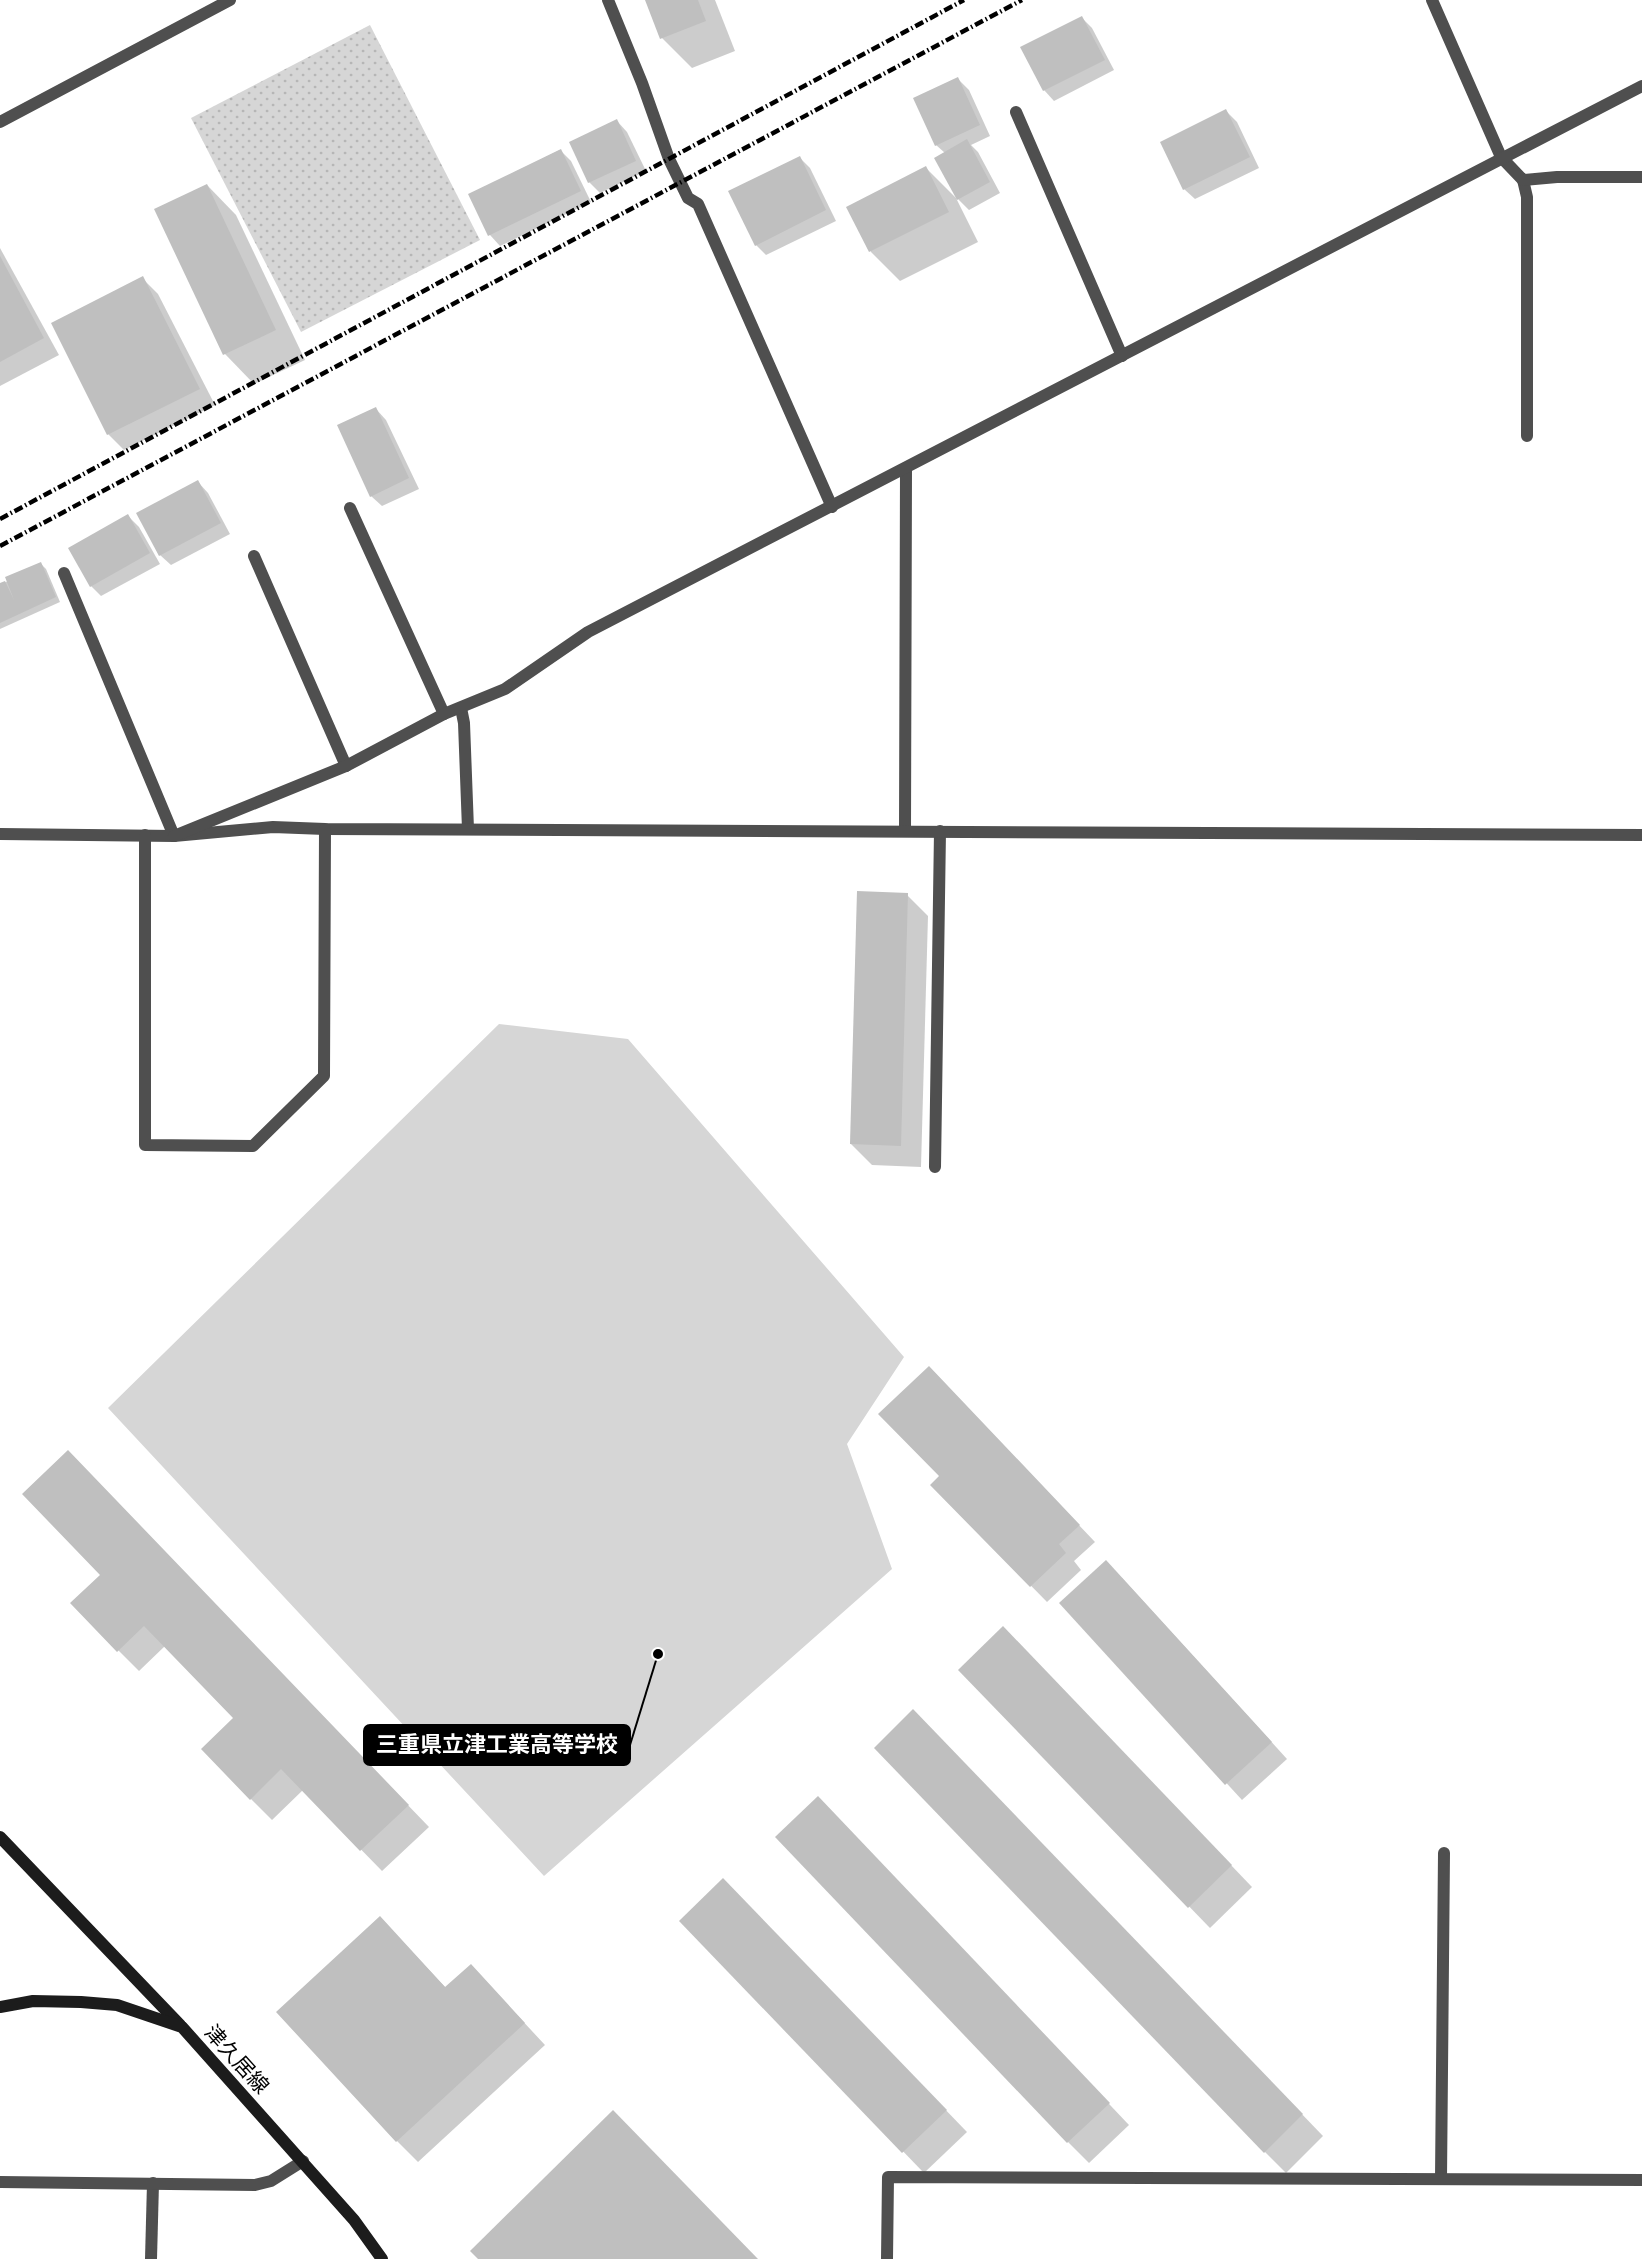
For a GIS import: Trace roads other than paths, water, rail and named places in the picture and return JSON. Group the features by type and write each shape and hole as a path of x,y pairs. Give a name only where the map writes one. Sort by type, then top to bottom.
{"main road":[{"path":"0,1837 182,2027"},
{"name":"津久居線","path":"0,2007 33,2001 117,2005 182,2027 354,2220 382,2259"}],"street":[{"path":"0,122 230,0"},
{"path":"608,0 642,83 669,159 688,198 698,204 832,507"},
{"path":"1432,0 1502,157 1522,180 1527,197 1527,436"},
{"path":"174,836 346,766 444,714 505,689 588,632 1642,86"},
{"path":"1016,112 1122,356"},
{"path":"1522,180 1557,177 1642,177"},
{"path":"904,831 906,469"},
{"path":"350,508 444,714"},
{"path":"254,556 346,766"},
{"path":"64,573 174,836"},
{"path":"460,708 464,723 468,829"},
{"path":"0,834 174,836 273,827 1642,835"},
{"path":"145,835 144,1145 253,1146 324,1076 325,829"},
{"path":"935,1167 940,831"},
{"path":"1441,2179 1444,1853"},
{"path":"0,2182 255,2185 271,2181 303,2161"},
{"path":"886,2259 888,2176 1642,2180"},
{"path":"151,2259 153,2183"}],"railway":[{"path":"0,519 964,0"},
{"path":"0,546 1022,0"}],"place":[{"name":"三重県立津工業高等学校","path":"658,1654"}]}
